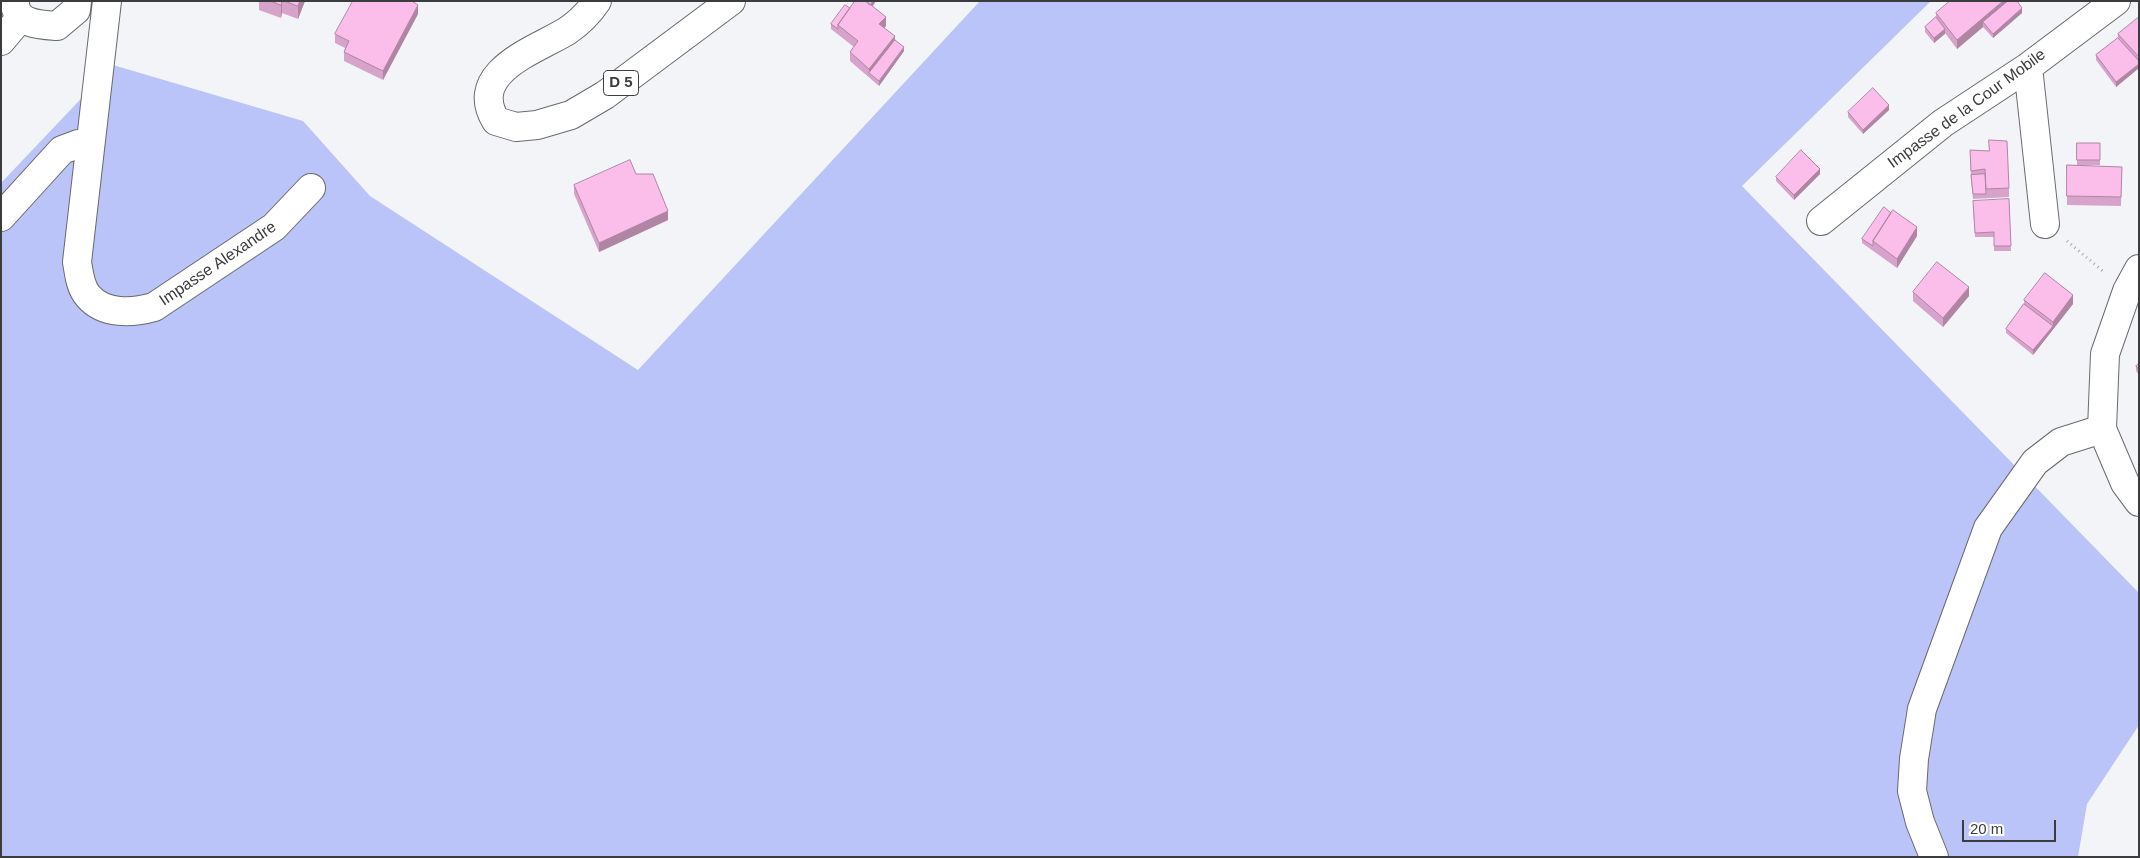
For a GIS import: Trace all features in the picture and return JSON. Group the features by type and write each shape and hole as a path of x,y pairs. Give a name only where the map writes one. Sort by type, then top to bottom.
{"street":[{"path":"1,40 18,9 31,24 57,26 76,10 77,1"},
{"name":"Impasse Alexandre","path":"106,1 77,262 80,281 87,296 103,307 137,312 154,307 274,228 311,188"},
{"name":"D 5","path":"597,1 588,14 567,30 534,47 510,63 496,76 490,93 488,109 496,121 516,127 537,125 571,115 605,95 731,1"},
{"name":"Impasse de la Cour Mobile","path":"1821,221 1943,123 2028,67 2116,1"},
{"path":"2028,67 2045,224"},
{"path":"1,217 62,150 78,144 90,147"},
{"path":"2135,277 2105,354 2102,429 2125,483 2139,502"},
{"path":"1934,857 1920,822 1912,791 1914,758 1922,709 1988,528 2035,462 2061,442 2102,429"}],"path":[{"path":"2045,224 2135,277"}],"shaded area":[{"path":"980,1 1931,1 1742,186 2139,593 2139,725 2087,804 2078,857 1,857 1,183 113,65 303,121 370,196 638,370"}],"building":[{"path":"271,1 282,1 281,5"},
{"path":"285,1 300,1 298,6"},
{"path":"353,1 412,1 418,5 383,71 344,52 349,41 335,34"},
{"path":"855,1 866,1 886,17 879,24 895,36 869,69 850,52 858,41 838,25"},
{"path":"1950,1 2003,1 1957,40 1936,13"},
{"path":"2008,1 2017,1 2022,8 1993,34 1983,22"},
{"path":"845,5 850,8 838,25 838,29 831,24"},
{"path":"1936,17 1945,29 1934,38 1925,27"},
{"path":"2139,17 2139,57 2118,34"},
{"path":"2118,38 2139,61 2139,64 2116,82 2096,55"},
{"path":"895,40 904,47 879,81 869,73"},
{"path":"1873,88 1889,105 1863,130 1848,112"},
{"path":"1989,140 2007,141 2009,188 1986,189 1985,169 1971,171 1970,150 1989,151"},
{"path":"2077,143 2100,143 2100,160 2077,160"},
{"path":"1801,150 1820,169 1794,195 1776,177"},
{"path":"630,160 636,174 653,174 668,211 599,243 574,185"},
{"path":"2067,165 2122,167 2121,197 2067,196"},
{"path":"1985,174 1986,194 1973,194 1971,175"},
{"path":"2009,199 2011,246 1994,246 1994,232 1975,233 1973,201"},
{"path":"1884,207 1891,213 1873,241 1873,246 1862,239"},
{"path":"1893,210 1917,227 1897,259 1873,241"},
{"path":"1937,262 1969,287 1943,318 1913,292"},
{"path":"2045,273 2073,295 2053,322 2024,300"},
{"path":"2024,304 2053,326 2033,350 2006,329"}]}
